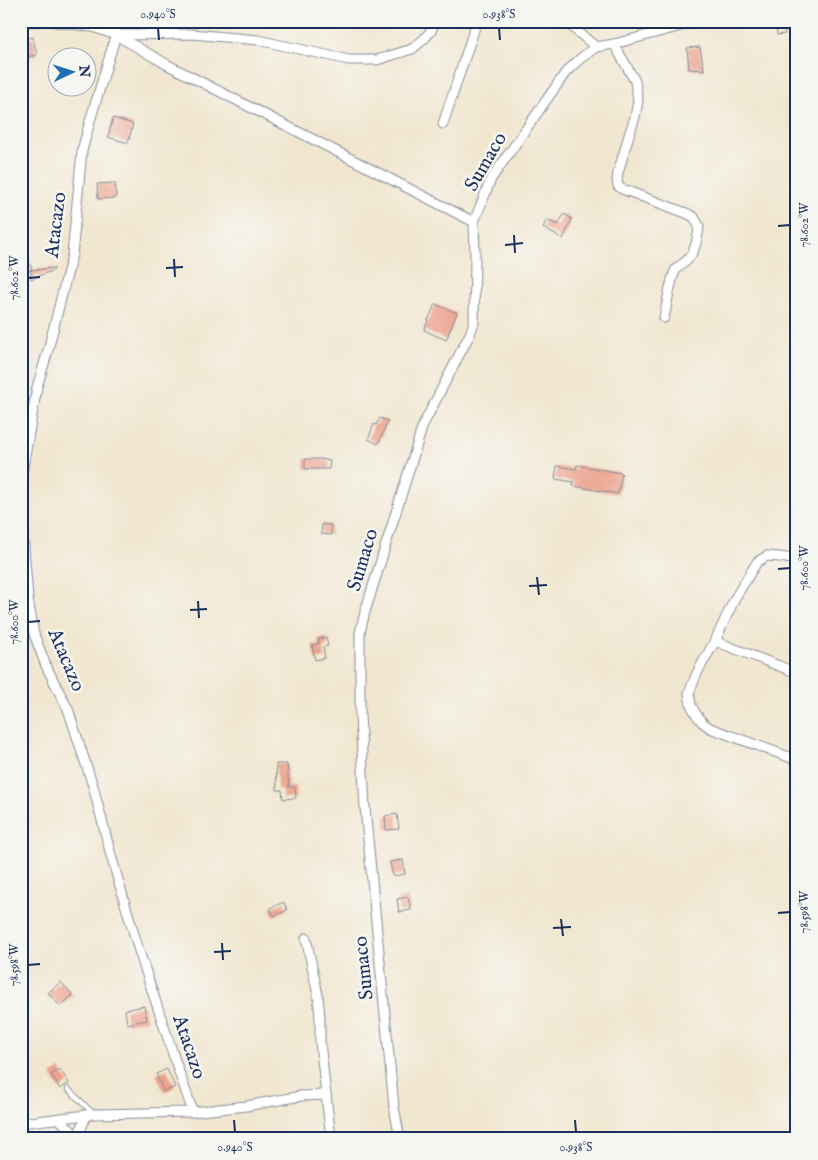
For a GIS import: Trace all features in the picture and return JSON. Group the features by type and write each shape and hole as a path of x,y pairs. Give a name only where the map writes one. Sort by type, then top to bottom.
{"street":[{"name":"Atacazo","path":"117,21 116,35 82,151 72,255 47,354 36,387 22,473 22,521 28,599 34,634 46,666 68,709 90,778 139,951 193,1112"},
{"path":"116,35 192,34 258,40 349,60 377,60 412,49 431,31 435,21"},
{"path":"443,124 477,21"},
{"path":"565,21 596,47 614,44 667,25 700,21"},
{"path":"21,22 57,22 93,28 116,35 168,65 474,222"},
{"path":"614,44 635,81 638,101 635,118 618,173 618,186 686,213 694,217 699,226 693,252 676,269 664,318"},
{"name":"Sumaco","path":"400,1139 394,1107 365,808 360,715 360,632 423,425 470,334 474,322 474,222 491,179 566,72 596,47"},
{"path":"797,560 768,556 758,562 735,598 689,694 691,705 696,714 710,728 797,760"},
{"path":"714,641 797,673"},
{"path":"306,938 318,994 320,1042 332,1139"},
{"path":"21,1123 90,1115 193,1112 246,1106 301,1096 326,1095"},
{"path":"59,1118 77,1137 90,1115"}],"lane":[{"path":"68,1089 90,1115"}],"building":[{"path":"776,21 784,21 785,34 777,35"},
{"path":"33,37 37,55 21,58 21,40"},
{"path":"700,47 704,70 689,69 687,48"},
{"path":"113,118 133,124 128,143 108,137"},
{"path":"115,183 116,198 98,199 97,184"},
{"path":"564,214 572,219 563,239 543,228 546,220 558,225"},
{"path":"27,258 32,269 24,273 21,262"},
{"path":"54,268 54,270 31,279 31,270"},
{"path":"435,304 457,313 446,340 424,330"},
{"path":"380,418 388,421 378,444 368,439 374,424 376,425"},
{"path":"305,459 330,461 329,469 305,469"},
{"path":"577,465 622,473 618,494 573,486 574,482 555,479 557,466 576,469"},
{"path":"322,524 331,525 331,535 321,534"},
{"path":"326,637 328,646 323,647 325,658 315,660 312,645 319,644 318,639"},
{"path":"276,764 287,764 289,787 295,787 296,798 283,799 282,790 277,790"},
{"path":"397,814 399,829 386,830 385,816"},
{"path":"403,860 405,874 393,876 390,862"},
{"path":"408,897 411,910 399,912 397,899"},
{"path":"284,902 287,910 274,916 270,908"},
{"path":"61,982 73,995 60,1006 48,993"},
{"path":"144,1006 147,1020 127,1024 125,1010"},
{"path":"60,1069 69,1083 60,1089 51,1075"},
{"path":"167,1069 175,1087 164,1092 156,1074"}]}
